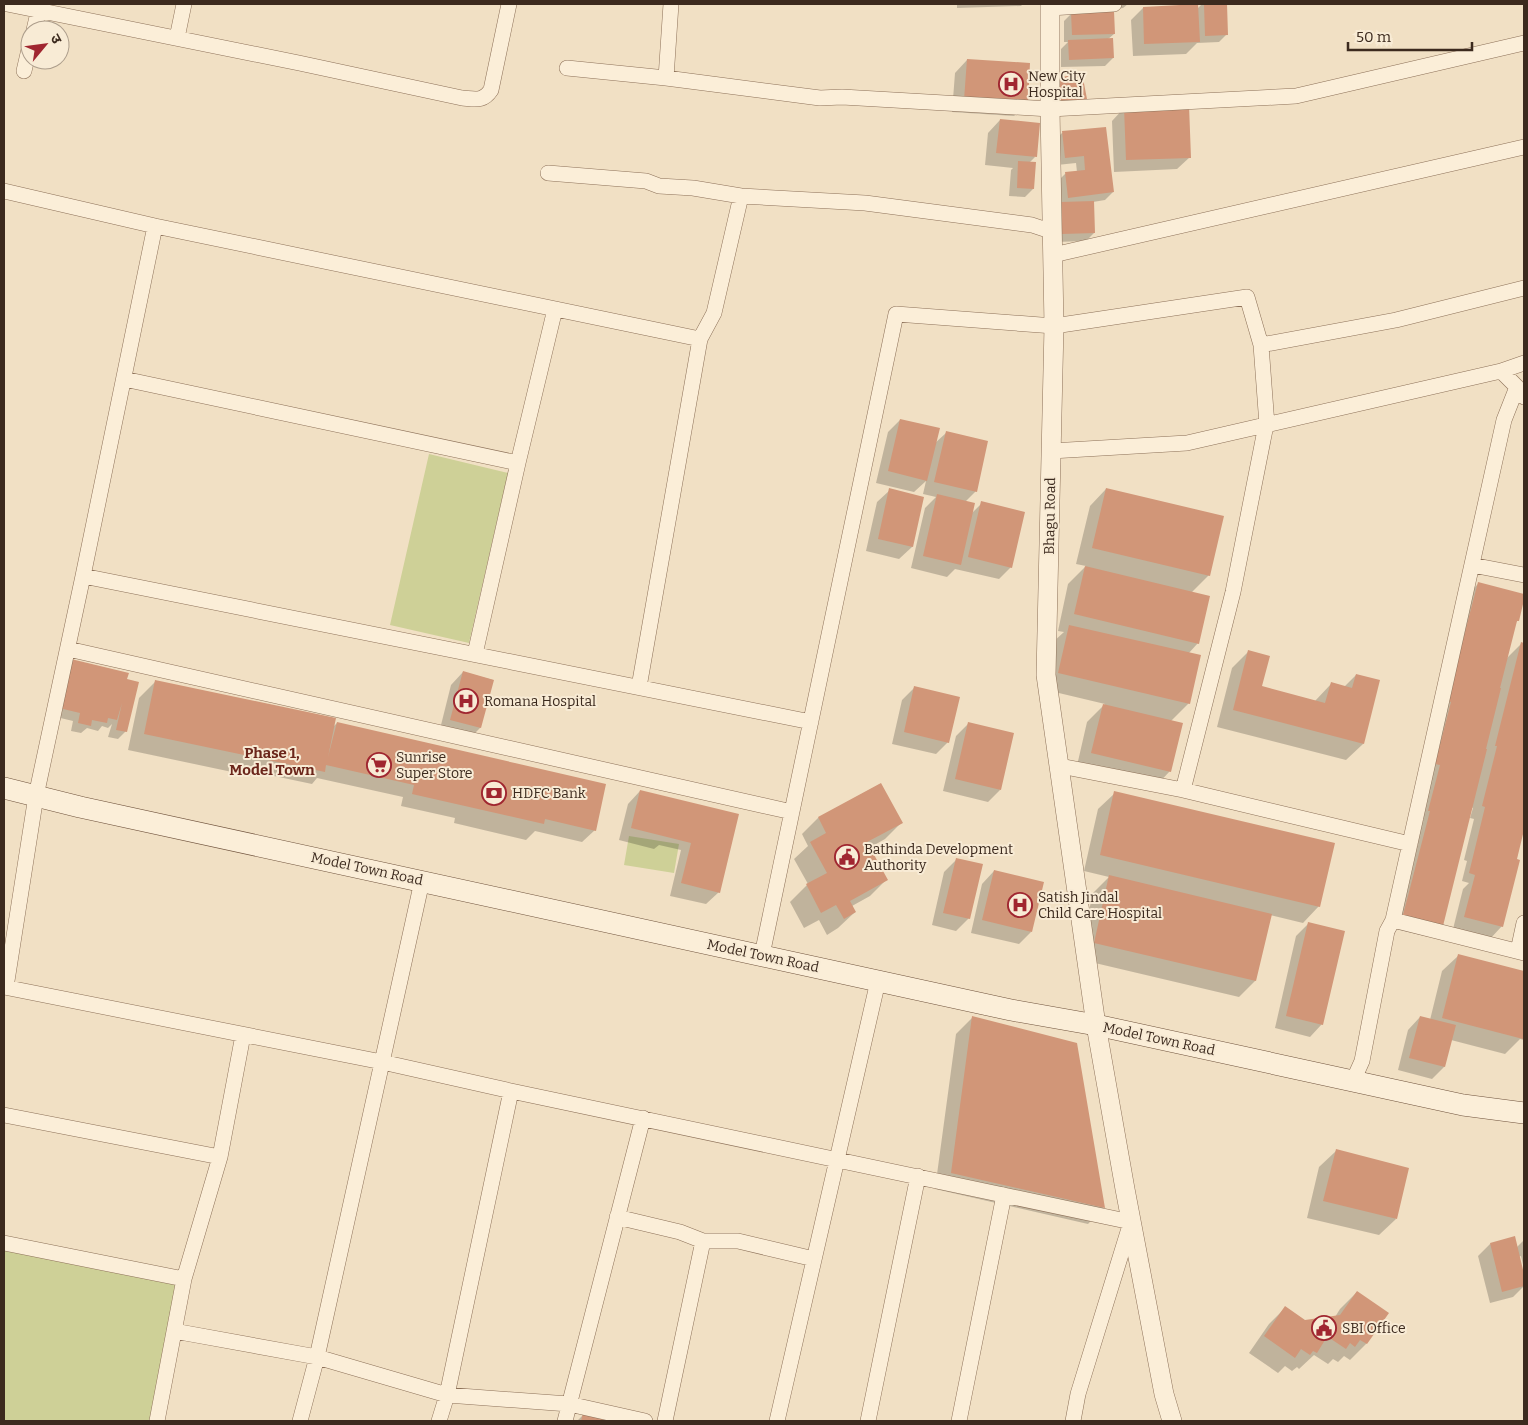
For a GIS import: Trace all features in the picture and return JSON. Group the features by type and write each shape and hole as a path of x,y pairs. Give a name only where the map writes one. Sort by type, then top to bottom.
{"main road":[{"name":"Model Town Road","path":"4,788 1012,1010 1096,1025 1463,1105 1524,1113"}],"street":[{"path":"7,4 39,7 462,98 478,99 487,96 491,90 510,4"},
{"path":"177,38 184,4"},
{"path":"666,78 671,4"},
{"path":"1050,6 1114,4"},
{"name":"Bhagu Road","path":"1050,6 1054,326 1046,675 1096,1025 1164,1394 1172,1421"},
{"path":"36,20 39,7"},
{"path":"567,68 666,78 820,98 1050,109 1296,96 1524,43"},
{"path":"1053,255 1524,147"},
{"path":"548,173 646,182 659,186 693,188 741,196 865,203 1032,225 1053,232"},
{"path":"4,191 155,226 700,339"},
{"path":"639,687 700,339 714,314 741,196"},
{"path":"155,226 36,796 5,987 382,1062 1131,1222 1078,1394 1073,1421"},
{"path":"1262,345 1396,320 1524,288"},
{"path":"762,955 896,314 1054,326 1247,297 1262,345 1267,425 1233,592 1183,790"},
{"path":"475,654 555,309"},
{"path":"1051,451 1188,443 1501,371 1524,363"},
{"path":"1353,1081 1362,1060 1387,931 1393,920 1504,420 1520,392 1501,371"},
{"path":"124,379 518,462"},
{"path":"1472,565 1524,575"},
{"path":"83,576 811,722"},
{"path":"68,649 792,812"},
{"path":"1060,766 1183,790 1410,844"},
{"path":"300,1421 317,1357 422,881"},
{"path":"1393,920 1521,952 1524,923"},
{"path":"777,1421 878,980"},
{"path":"157,1421 184,1279 220,1157 244,1035"},
{"path":"439,1421 447,1395 511,1091"},
{"path":"4,1115 220,1157"},
{"path":"566,1421 643,1118"},
{"path":"868,1421 918,1176"},
{"path":"959,1421 1004,1195"},
{"path":"618,1217 680,1232 703,1242 738,1241 814,1259"},
{"path":"665,1421 703,1242"},
{"path":"4,1243 184,1279"},
{"path":"174,1331 317,1357 447,1395 569,1404 645,1421"}],"green space":[{"path":"429,454 508,473 469,643 390,625"},
{"path":"629,836 679,844 674,873 624,865"},
{"path":"4,1243 184,1279 157,1421 4,1421"}],"building":[{"path":"1198,4 1200,42 1144,44 1143,7"},
{"path":"1204,4 1227,4 1228,35 1205,36"},
{"path":"1114,11 1115,34 1072,35 1071,12"},
{"path":"1113,38 1114,58 1069,60 1068,40"},
{"path":"967,59 1030,63 1028,104 964,100"},
{"path":"1082,73 1087,99 1062,105 1057,78"},
{"path":"1189,105 1191,158 1126,160 1124,107"},
{"path":"1000,119 1040,123 1037,157 996,153"},
{"path":"1106,127 1114,192 1068,198 1065,172 1085,170 1084,156 1065,158 1062,131"},
{"path":"1018,161 1036,162 1034,189 1017,188"},
{"path":"1094,201 1095,233 1062,234 1061,202"},
{"path":"900,419 940,428 927,481 888,471"},
{"path":"946,431 988,441 977,492 934,482"},
{"path":"889,488 924,497 913,547 878,539"},
{"path":"1106,488 1224,516 1210,576 1092,548"},
{"path":"937,494 975,503 961,565 923,556"},
{"path":"981,501 1025,512 1012,568 968,557"},
{"path":"1085,566 1210,596 1199,644 1074,614"},
{"path":"1478,582 1524,594 1524,600 1500,688 1487,749 1443,926 1403,915 1440,765 1435,764 1451,702 1447,701"},
{"path":"1069,625 1201,655 1190,704 1058,673"},
{"path":"1521,642 1524,643 1524,830 1517,859 1520,860 1503,927 1464,917 1475,875 1469,873 1485,807 1482,806"},
{"path":"1248,650 1270,656 1262,686 1325,703 1331,682 1352,688 1356,674 1380,680 1364,744 1233,710"},
{"path":"71,659 129,673 127,679 139,682 127,732 116,730 122,703 117,720 108,718 107,723 92,720 91,726 78,723 80,713 59,708"},
{"path":"463,671 494,680 481,728 450,720"},
{"path":"155,680 336,718 328,757 337,722 606,784 596,831 545,819 544,824 412,794 414,785 326,765 325,772 144,734"},
{"path":"914,686 960,697 949,743 904,732"},
{"path":"1103,704 1183,723 1171,772 1091,753"},
{"path":"968,722 1014,733 1001,790 955,779"},
{"name":"Bathinda Development Authority","path":"881,783 903,823 867,842 888,880 850,901 856,912 844,919 836,905 821,913 806,884 827,873 810,842 826,833 818,817"},
{"path":"640,790 739,814 720,893 681,883 691,843 631,828"},
{"path":"1114,791 1335,843 1320,907 1100,855"},
{"path":"956,858 983,864 970,919 943,913"},
{"path":"994,870 1044,882 1032,932 982,920"},
{"path":"1109,875 1272,914 1256,981 1094,943"},
{"path":"1308,922 1345,931 1323,1025 1286,1016"},
{"path":"1458,954 1524,971 1523,1039 1442,1018"},
{"path":"972,1016 1077,1043 1105,1208 951,1173"},
{"path":"1420,1016 1456,1025 1445,1067 1409,1058"},
{"path":"1336,1149 1409,1168 1397,1219 1323,1201"},
{"path":"1515,1236 1524,1274 1524,1286 1502,1292 1490,1243"},
{"name":"SBI Office","path":"1357,1291 1389,1313 1367,1344 1360,1340 1355,1347 1350,1343 1346,1349 1331,1339 1325,1340 1317,1353 1313,1351 1310,1355 1301,1349 1295,1358 1264,1336 1285,1306 1305,1320 1340,1315"},
{"path":"583,1413 615,1421 581,1421"}],"place":[{"name":"New City Hospital","path":"1011,84"},
{"name":"Romana Hospital","path":"466,701"},
{"name":"Sunrise Super Store","path":"379,765"},
{"name":"HDFC Bank","path":"494,793"},
{"name":"Bathinda Development Authority","path":"847,857"},
{"name":"Satish Jindal Child Care Hospital","path":"1020,905"},
{"name":"SBI Office","path":"1324,1328"}],"district":[{"name":"Phase 1, Model Town","path":"272,762"}]}
